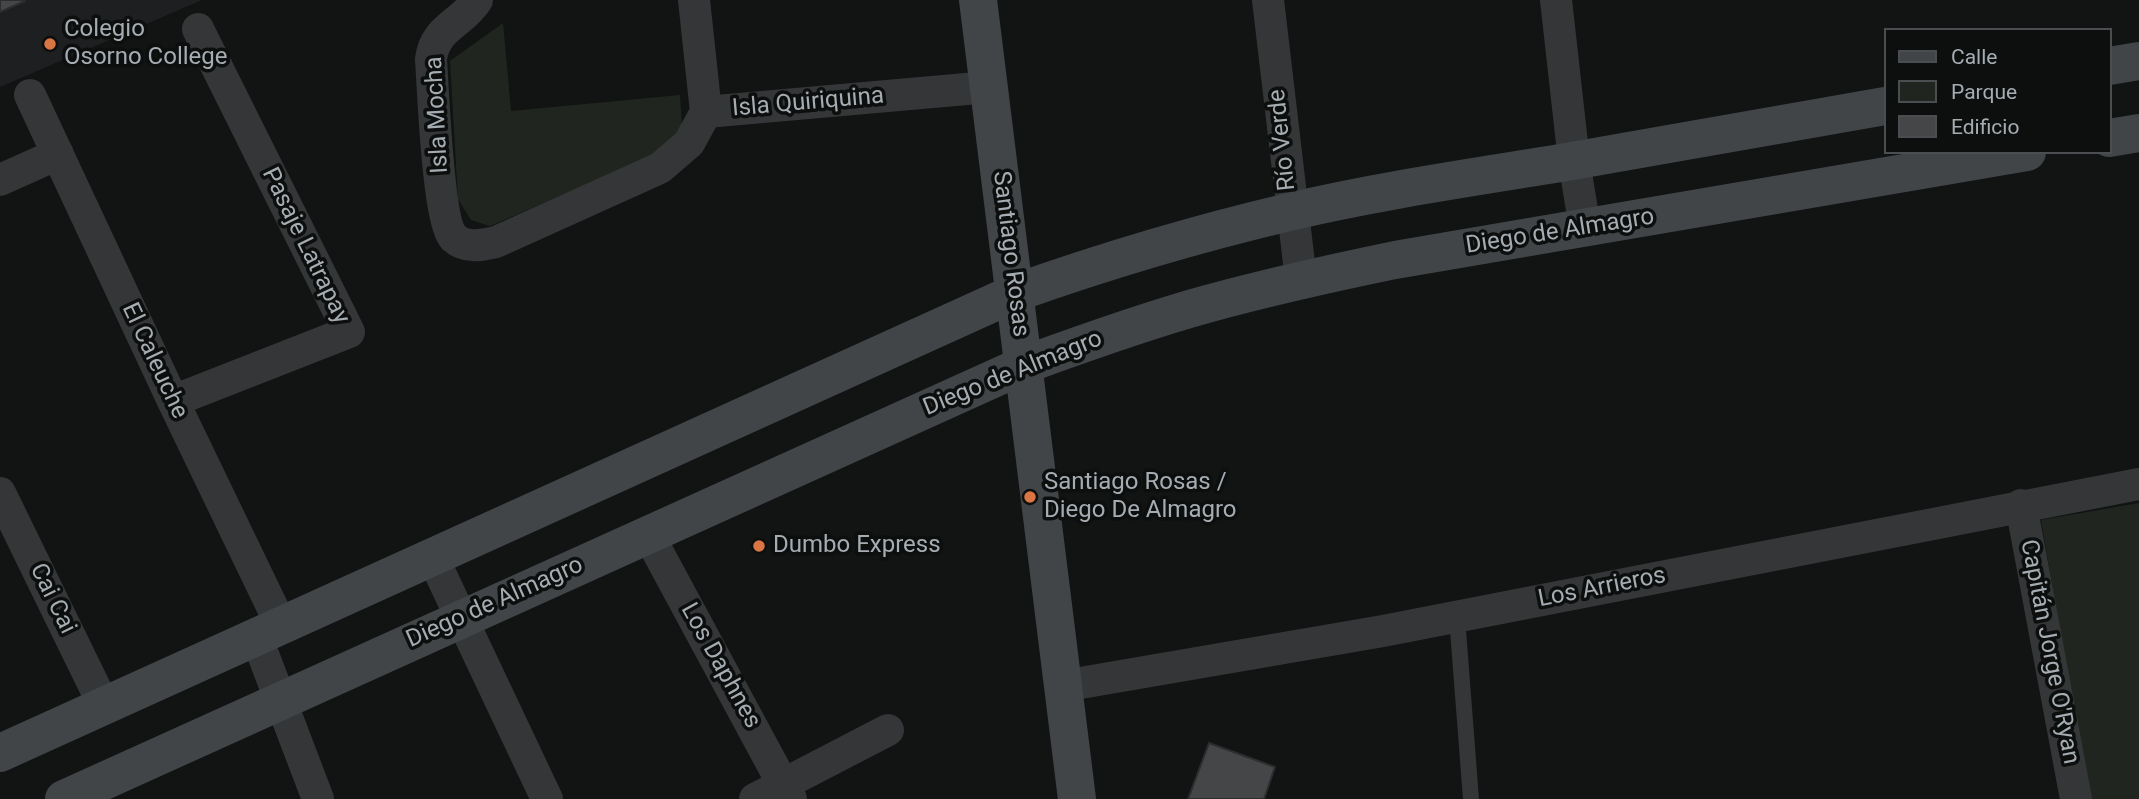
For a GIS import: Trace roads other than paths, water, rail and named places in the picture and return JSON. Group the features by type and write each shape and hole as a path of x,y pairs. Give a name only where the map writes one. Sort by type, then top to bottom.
{"main road":[{"name":"Santiago Rosas","path":"978,0 1077,799"},
{"path":"2111,66 2139,61"},
{"path":"0,753 1014,293 1125,256 1291,212 1386,192 1884,106"},
{"path":"2111,138 2139,133"},
{"name":"Diego de Almagro","path":"64,799 1024,365 1123,330 1301,280 1395,260 2016,154"}],"street":[{"name":"Isla Mocha","path":"461,242 453,237 449,228 443,200 431,59 436,40 477,0"},
{"path":"694,0 706,112"},
{"name":"Río Verde","path":"1268,0 1301,280"},
{"path":"1556,0 1574,161 1585,229"},
{"name":"Pasaje Latrapay","path":"173,401 349,331 198,29"},
{"name":"Isla Quiriquina","path":"461,242 471,245 496,242 660,168 690,143 706,112 989,87"},
{"name":"El Caleuche","path":"30,96 173,401 269,630 279,701 318,799"},
{"path":"0,180 58,154"},
{"name":"Los Arrieros","path":"1063,686 1457,617 2139,484"},
{"name":"Cai Cai","path":"0,493 104,706"},
{"name":"Capitán Jorge O'Ryan","path":"2021,505 2076,799"},
{"name":"Los Daphnes","path":"648,534 788,792"},
{"path":"432,556 547,799"},
{"path":"755,799 788,792 888,730"}],"lane":[{"path":"1457,617 1471,799"}],"place":[{"name":"Colegio Osorno College","path":"50,44"},
{"name":"Santiago Rosas / Diego De Almagro","path":"1030,497"},
{"name":"Dumbo Express","path":"759,546"}]}
